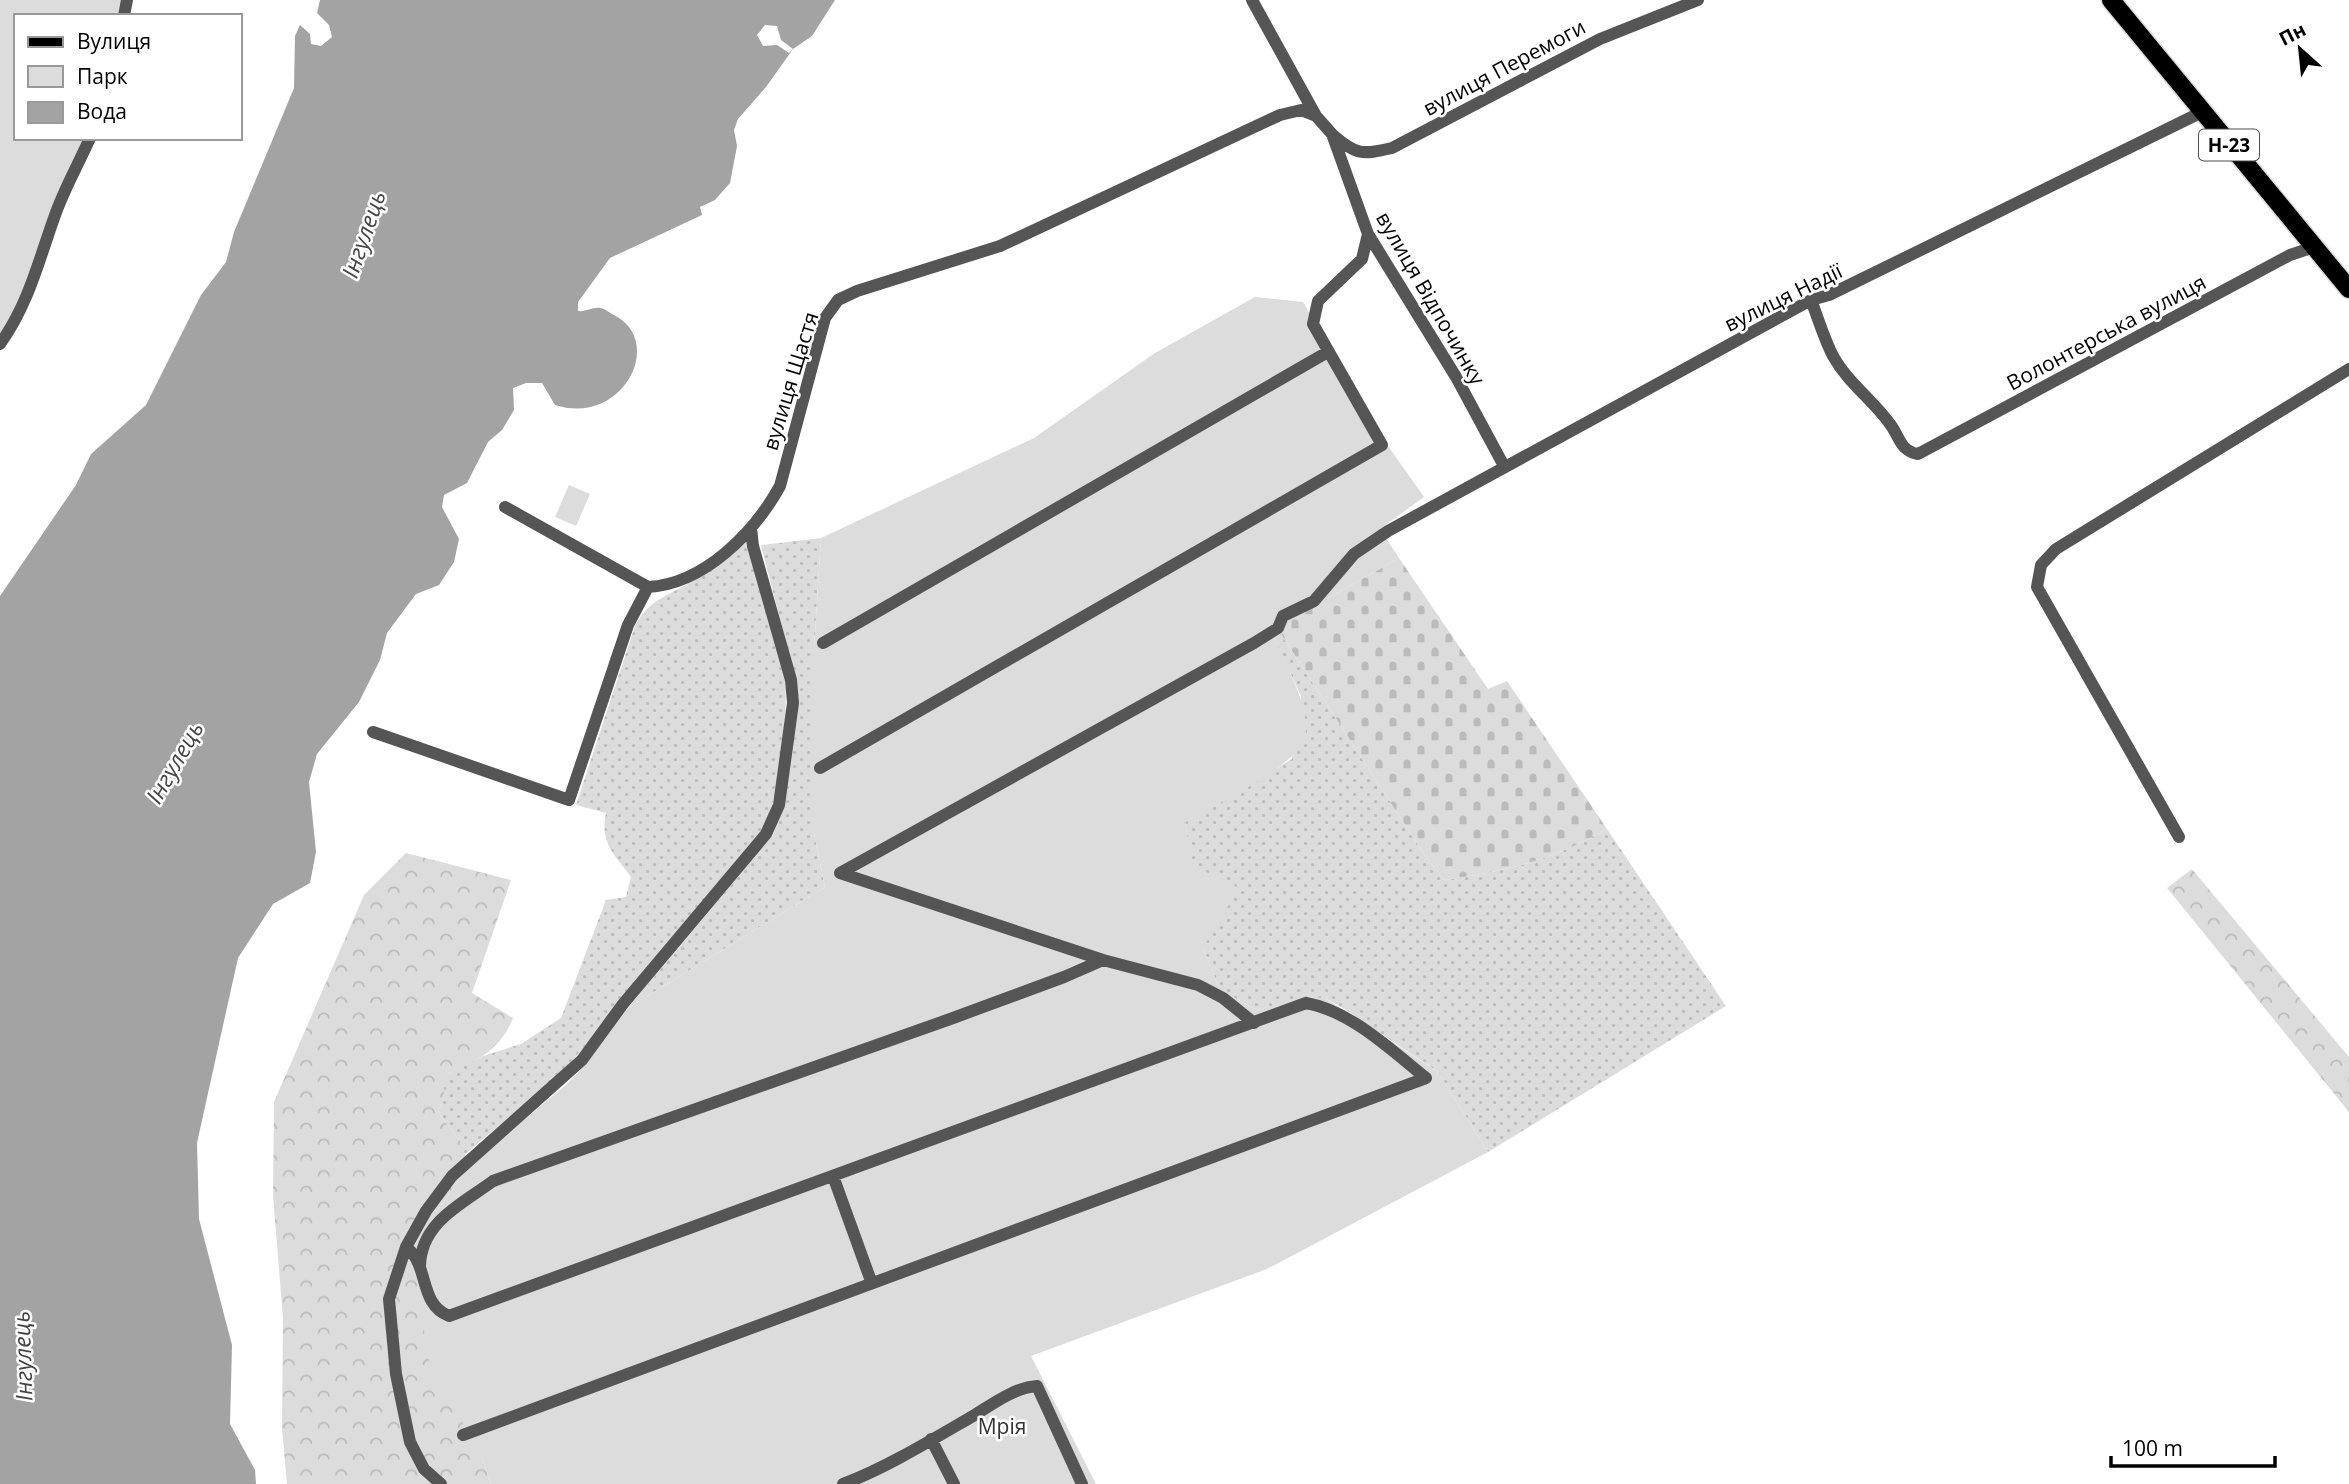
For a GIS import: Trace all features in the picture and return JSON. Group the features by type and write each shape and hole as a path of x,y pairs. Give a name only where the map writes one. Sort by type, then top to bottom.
{"main road":[{"name":"Н-23","path":"2111,0 2349,289"}],"street":[{"name":"вулиця Відпочинку","path":"1252,0 1315,116 1332,134 1368,234 1457,377 1504,466"},
{"name":"вулиця Перемоги","path":"1332,134 1352,151 1368,153 1392,148 1600,39 1698,0"},
{"name":"вулиця Щастя","path":"648,587 670,586 712,563 751,528 780,486 825,318 838,300 857,291 1000,246 1280,115 1301,110 1315,116"},
{"name":"вулиця Надії","path":"1103,960 840,873 1254,643 1278,628 1283,616 1314,601 1354,554 1388,531 1504,466 1811,300 1829,295 2202,113"},
{"path":"0,344 16,321 39,270 54,217 89,140"},
{"path":"820,768 1382,445 1326,353 1312,324 1318,301 1362,259 1368,234"},
{"name":"Волонтерська вулиця","path":"1811,300 1833,356 1851,382 1881,411 1908,453 1918,454 2278,261 2314,247"},
{"path":"823,643 1326,353"},
{"path":"2179,837 2036,587 2040,565 2056,550 2349,369"},
{"path":"373,732 569,800 628,625 648,587 505,507"},
{"path":"441,1484 424,1469 410,1441 396,1374 389,1299 406,1247 426,1211 452,1175 582,1060 623,1004 773,823 779,805 792,692 751,528"},
{"path":"420,1266 420,1251 441,1216 493,1181 965,1013 1103,960 1198,985 1223,998 1254,1023"},
{"path":"406,1247 413,1252 420,1266 430,1302 440,1312 449,1316 1254,1023 1291,1006 1306,1003 1326,1006 1376,1038 1426,1077 1027,1227 871,1281 463,1435"},
{"path":"833,1176 871,1281"},
{"path":"843,1484 931,1439 994,1402 1024,1387 1037,1386 1082,1484"},
{"path":"931,1439 954,1484"}],"green space":[{"path":"0,0 127,0 124,14 14,14 14,140 89,140 0,344"},
{"name":"Мрія","path":"1255,297 1303,302 1386,443 1424,497 1380,529 1399,558 1287,621 1281,634 1274,638 1302,703 1306,730 1304,740 1297,751 1269,774 1185,822 1192,865 1239,888 1203,948 1220,990 1257,1010 1305,997 1325,998 1438,1072 1488,1152 1267,1269 1031,1356 1096,1484 491,1484 482,1458 427,1356 415,1250 437,1211 469,1165 566,1085 587,1063 628,1008 825,887 814,833 814,649 821,538 1034,438 1155,353"},
{"path":"569,485 590,494 576,526 555,517"},
{"path":"746,538 785,680 782,758 769,815 762,832 558,1076 463,1156 460,1141 438,1112 444,1096 444,1076 483,1056 521,1044 561,1018 606,900 626,897 631,877 607,840 606,813 576,805 635,626 653,604 708,570"},
{"path":"821,538 814,649 814,833 825,887 628,1008 773,835 784,805 795,677 761,545"},
{"path":"1399,558 1488,689 1507,681 1607,829 1566,849 1528,863 1444,880 1424,854 1281,634 1287,621"},
{"path":"1281,634 1424,854 1444,880 1528,863 1566,849 1607,829 1726,1006 1488,1152 1438,1072 1343,1008 1325,998 1257,1010 1220,990 1203,948 1185,822 1292,759 1301,696 1274,638"},
{"path":"406,853 511,880 472,993 513,1018 501,1040 493,1048 444,1076 444,1096 438,1112 460,1141 469,1165 437,1211 482,1458 491,1484 287,1484 282,1428 283,1319 273,1195 274,1102 364,895"},
{"path":"2192,869 2349,1057 2349,1112 2167,888"}],"water":[{"name":"Інгулець","path":"320,0 835,0 812,36 793,49 766,87 738,119 734,130 737,146 730,183 715,200 700,207 702,215 610,258 578,302 578,311 600,308 629,327 636,343 636,361 630,378 617,393 600,404 579,409 555,405 542,383 526,383 513,388 514,410 502,430 488,442 467,483 444,495 442,507 459,539 454,562 439,585 416,594 387,633 380,660 359,702 317,754 309,782 316,852 310,883 273,904 238,958 197,1143 199,1219 232,1345 230,1424 255,1470 256,1484 0,1484 0,596 76,485 91,454 146,405 201,295 226,262 234,232 294,88 295,36 300,25 310,34 311,44 321,46 332,37 329,25 317,13"}],"pier":[{"path":"765,25 777,26 781,40 793,49 789,53 777,45 763,46 757,35"}]}
